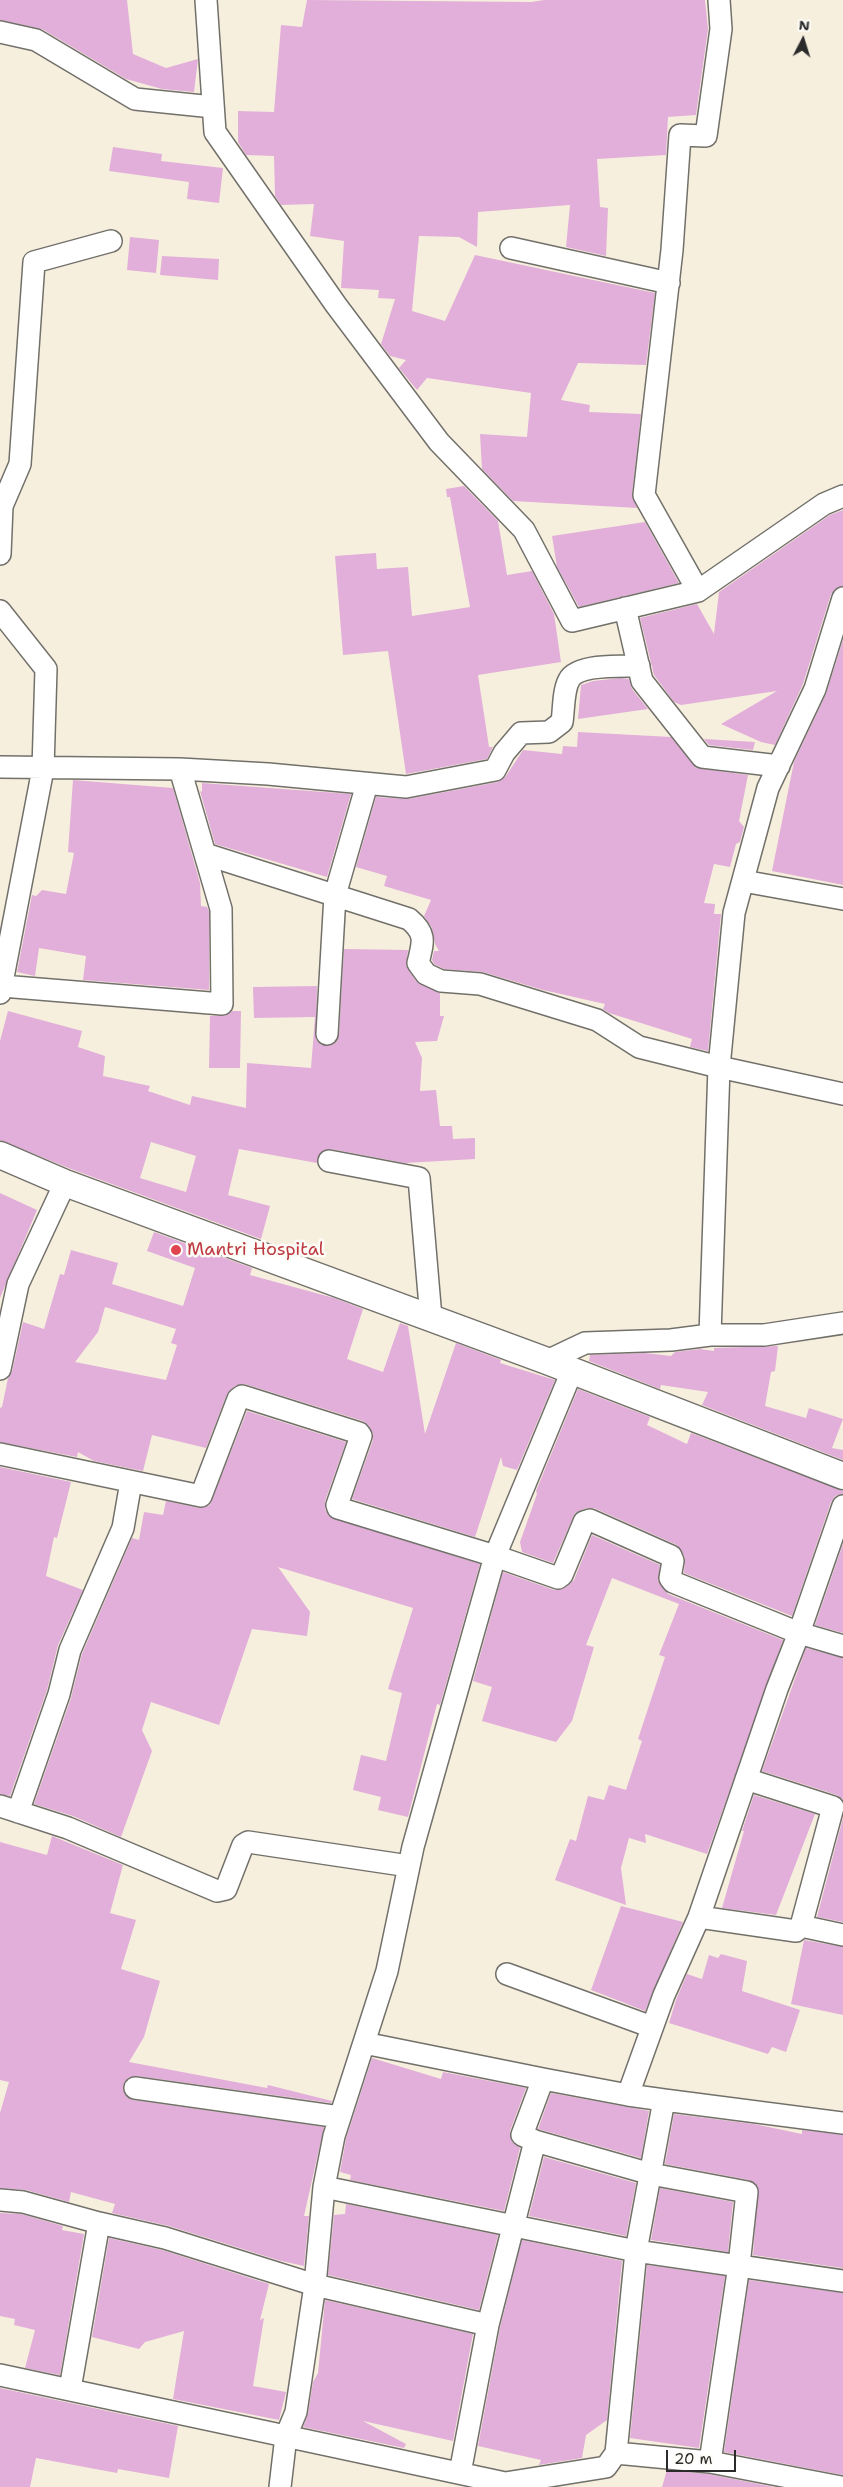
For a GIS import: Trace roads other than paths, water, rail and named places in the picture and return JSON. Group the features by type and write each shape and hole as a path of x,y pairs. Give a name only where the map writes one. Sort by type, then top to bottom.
{"street":[{"path":"206,0 215,132 336,305 439,442 524,530 572,621 698,590 824,504 843,496"},
{"path":"698,590 644,495 669,283 680,135 706,136 721,29 719,0"},
{"path":"0,32 36,40 135,98 213,106"},
{"path":"0,554 1,506 20,464 34,262 111,241"},
{"path":"511,248 669,283"},
{"path":"710,1335 719,1068 734,913 768,788 815,689 843,598"},
{"path":"625,608 642,681 702,757 779,766"},
{"path":"0,610 46,669 43,769 1,989 222,1004 221,909 180,769"},
{"path":"0,767 43,769 180,769 414,786 495,770 504,753 521,733 549,732 562,722 566,686 570,677 581,671 605,666 639,666"},
{"path":"327,1034 335,895 367,784"},
{"path":"205,854 409,919 420,928 423,942 418,963 426,974 441,981 480,984 597,1020 639,1047 719,1068 843,1094"},
{"path":"743,881 843,899"},
{"path":"0,1155 65,1183 548,1361 843,1476"},
{"path":"329,1161 419,1178 432,1318"},
{"path":"0,1369 18,1284 65,1183"},
{"path":"548,1361 585,1343 671,1340 710,1335 764,1335 843,1323"},
{"path":"280,2487 286,2436 296,2412 315,2285 324,2187 340,2117 387,1971 409,1866 495,1556 572,1371"},
{"path":"0,1454 131,1482 203,1495 238,1399 242,1396 359,1433 361,1436 337,1505 338,1508 560,1578 584,1522 590,1520 671,1556 673,1561 670,1578 673,1582 799,1633 843,1646"},
{"path":"131,1482 123,1528 70,1650 59,1694 9,1809 68,1828 217,1891 226,1889 243,1845 248,1842 409,1866"},
{"path":"628,2095 664,1995 699,1917 776,1689 799,1633 843,1506"},
{"path":"699,1917 796,1931 801,1926 833,1807 746,1778"},
{"path":"801,1926 843,1934"},
{"path":"507,1974 652,2027"},
{"path":"364,2043 628,2095 843,2123"},
{"path":"543,2079 522,2135 535,2141 651,2174 747,2192 739,2266 710,2462"},
{"path":"135,2088 340,2117"},
{"path":"0,2375 505,2483 606,2467 616,2453 636,2251 664,2100"},
{"path":"460,2473 488,2325 535,2141"},
{"path":"324,2187 636,2251 843,2280"},
{"path":"0,2200 23,2202 99,2223 165,2238 315,2285 488,2325"},
{"path":"70,2389 99,2223"},
{"path":"616,2453 710,2462 841,2487"}],"place":[{"name":"Mantri Hospital","path":"176,1250"}]}
